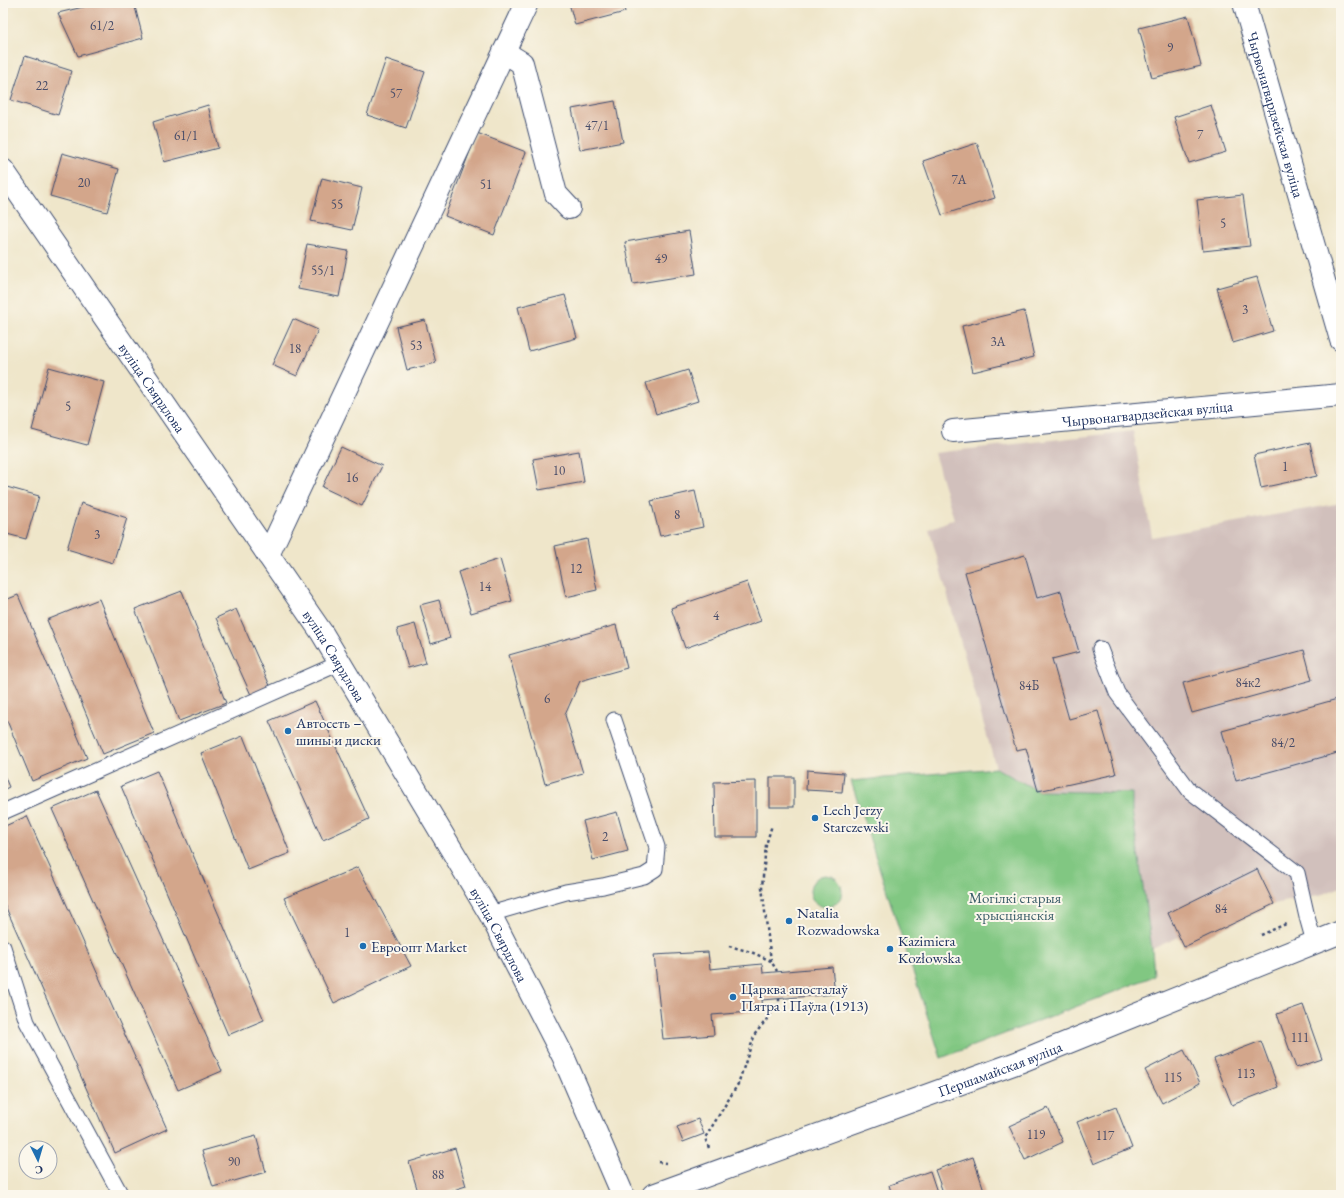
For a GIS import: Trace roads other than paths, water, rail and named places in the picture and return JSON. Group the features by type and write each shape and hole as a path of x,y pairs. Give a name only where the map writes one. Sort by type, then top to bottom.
{"main road":[{"path":"268,555 527,3"},
{"name":"Чырвонагвардзейская вуліца","path":"1244,3 1341,340"},
{"path":"504,52 522,62 556,194 569,208"},
{"name":"вуліца Свярдлова","path":"3,170 322,633 340,662 490,914 563,1056 623,1195"},
{"name":"Чырвонагвардзейская вуліца","path":"953,431 1341,396"},
{"name":"Першамайская вуліца","path":"654,1195 1019,1062 1341,932"}],"lane":[{"path":"1100,649 1117,693 1190,791 1297,873 1314,942"},
{"path":"3,812 340,662"},
{"path":"490,914 566,892 603,886 644,876 655,869 657,847 614,720"},
{"path":"3,947 27,1022 121,1195"}],"place":[{"name":"Автосеть – шины и диски","path":"288,731"},
{"name":"Lech Jerzy Starczewski","path":"815,818"},
{"name":"Natalia Rozwadowska","path":"789,921"},
{"name":"Евроопт Market","path":"363,946"},
{"name":"Kazimiera Kozłowska","path":"890,949"},
{"name":"Царква апосталаў Пятра і Паўла (1913)","path":"733,997"}],"park label":[{"name":"Могілкі старыя хрысціянскія","path":"1015,906"}]}
